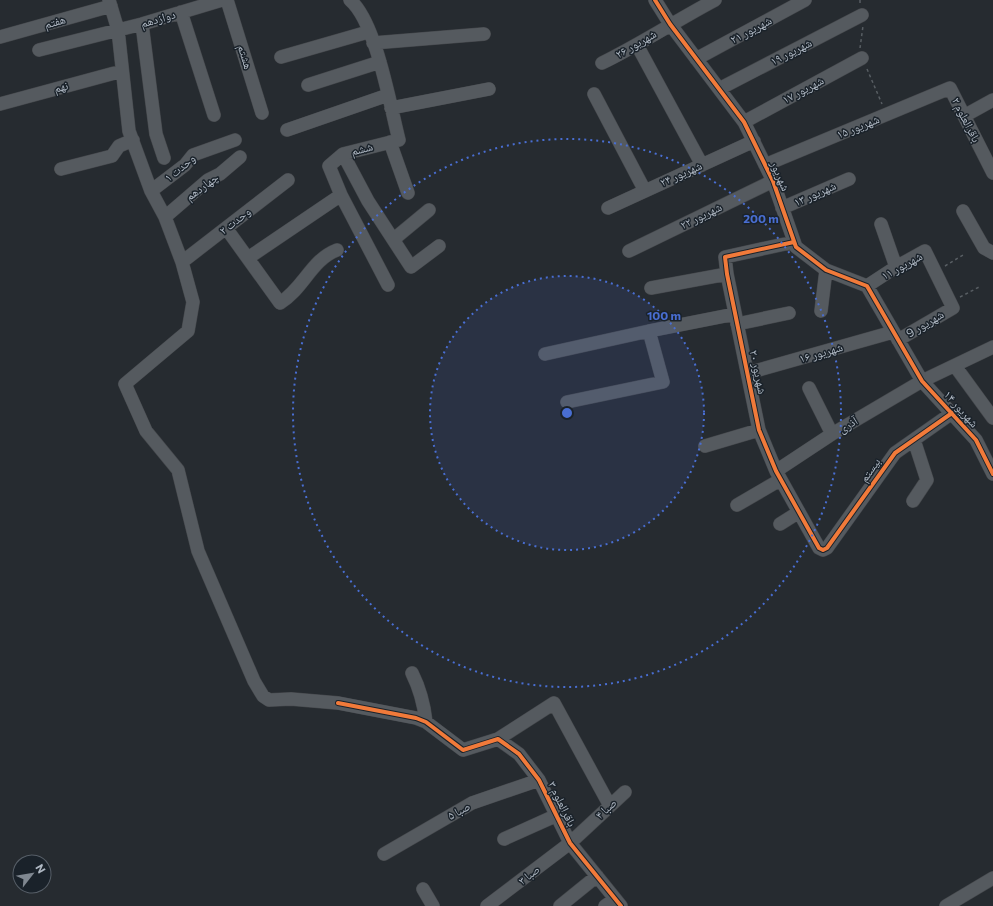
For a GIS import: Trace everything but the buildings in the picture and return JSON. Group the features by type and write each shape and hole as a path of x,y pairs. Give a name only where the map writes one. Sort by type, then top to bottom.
{"street":[{"name":"دوازدهم","path":"39,50 142,24 222,0"},
{"name":"هشتم","path":"227,0 262,113"},
{"name":"ششم","path":"350,0 358,7 380,62 399,140 343,154 368,201 411,267 439,246"},
{"name":"شهریور","path":"655,0 670,24 744,122 773,181 796,247 826,270 867,286"},
{"name":"شهریور ۲۶","path":"602,63 637,45 670,24 715,0"},
{"name":"شهریور ۲۱","path":"696,59 805,0"},
{"path":"110,3 118,30 129,131 151,191 165,217 182,262 193,302 188,331 125,384 146,432 178,470 198,551 254,681 262,696 269,700 291,699 338,703 416,718 426,722 463,750 498,739 554,703 610,806"},
{"name":"هفتم","path":"0,37 110,3"},
{"path":"181,12 214,115"},
{"name":"شهریور ۱۹","path":"719,89 862,15"},
{"path":"142,24 156,134 164,158"},
{"path":"281,57 370,37 484,34"},
{"path":"637,45 702,165"},
{"name":"شهریور ۱۷","path":"744,122 862,58"},
{"path":"308,85 380,62"},
{"name":"نهم","path":"0,104 122,71"},
{"name":"باقرالعلوم ۲","path":"950,88 993,173"},
{"name":"شهریور ۱۵","path":"765,165 950,88"},
{"path":"287,130 390,101 489,89"},
{"path":"594,94 645,191"},
{"path":"964,116 993,100"},
{"path":"61,169 112,156 119,146 133,140"},
{"name":"وحدت ۱","path":"151,191 185,165 193,155 235,140"},
{"name":"شهریور ۲۴","path":"608,208 754,141"},
{"path":"390,142 408,193"},
{"path":"343,154 329,166 341,195 388,285"},
{"name":"چهاردهم","path":"165,217 208,180 220,174 240,157"},
{"name":"شهریور ۱۳","path":"782,208 849,179"},
{"name":"وحدت ۲","path":"182,262 288,180"},
{"name":"شهریور ۲۲","path":"629,251 773,181"},
{"path":"248,258 341,195"},
{"path":"394,239 430,210"},
{"path":"963,211 984,248 993,253"},
{"path":"881,224 896,267"},
{"path":"226,228 280,303 291,296 326,254 337,250"},
{"name":"شهریور ۲۰","path":"794,242 725,257 726,274 759,430 778,475 819,548"},
{"name":"شهریور ۱۱","path":"867,286 896,267 925,251 951,305"},
{"path":"821,311 826,270"},
{"path":"651,288 726,274"},
{"path":"867,286 922,381"},
{"name":"شهریور 9","path":"896,336 951,305"},
{"path":"545,354 649,332 789,313"},
{"path":"567,402 663,382 649,332"},
{"name":"شهریور ۱۶","path":"748,373 896,336"},
{"name":"آذری","path":"737,505 832,434 922,381 993,347"},
{"path":"955,366 988,399 993,418"},
{"name":"شهریور ۱۴","path":"922,381 976,440 993,474"},
{"path":"809,388 832,434"},
{"name":"بیستم","path":"819,548 823,550 827,548 895,453 952,413"},
{"path":"705,446 759,430"},
{"path":"913,501 927,480 914,440"},
{"path":"780,524 799,512"},
{"path":"412,673 420,687 426,722"},
{"name":"باقرالعلوم ۳","path":"498,739 519,754 539,780 555,816 570,843 597,876 613,904"},
{"name":"صبا ۵","path":"384,854 472,803 539,780"},
{"name":"صبا ۴","path":"570,843 625,792"},
{"path":"504,839 555,816"},
{"name":"صبا ۳","path":"490,905 570,843"},
{"path":"560,906 597,876"},
{"path":"946,906 993,878"},
{"path":"423,889 432,906"}],"path":[{"path":"935,272 963,255"},
{"path":"951,305 981,286"}],"cycle path":[{"path":"655,0 670,24 744,122 773,181 796,247 826,270 867,286 922,381 976,440 993,474"},
{"path":"794,242 725,257 727,274 759,430 776,471 819,548 823,550 827,548 895,453 952,413"},
{"path":"338,703 416,718 426,722 463,750 498,739 519,754 539,780 570,843 621,906"}]}
